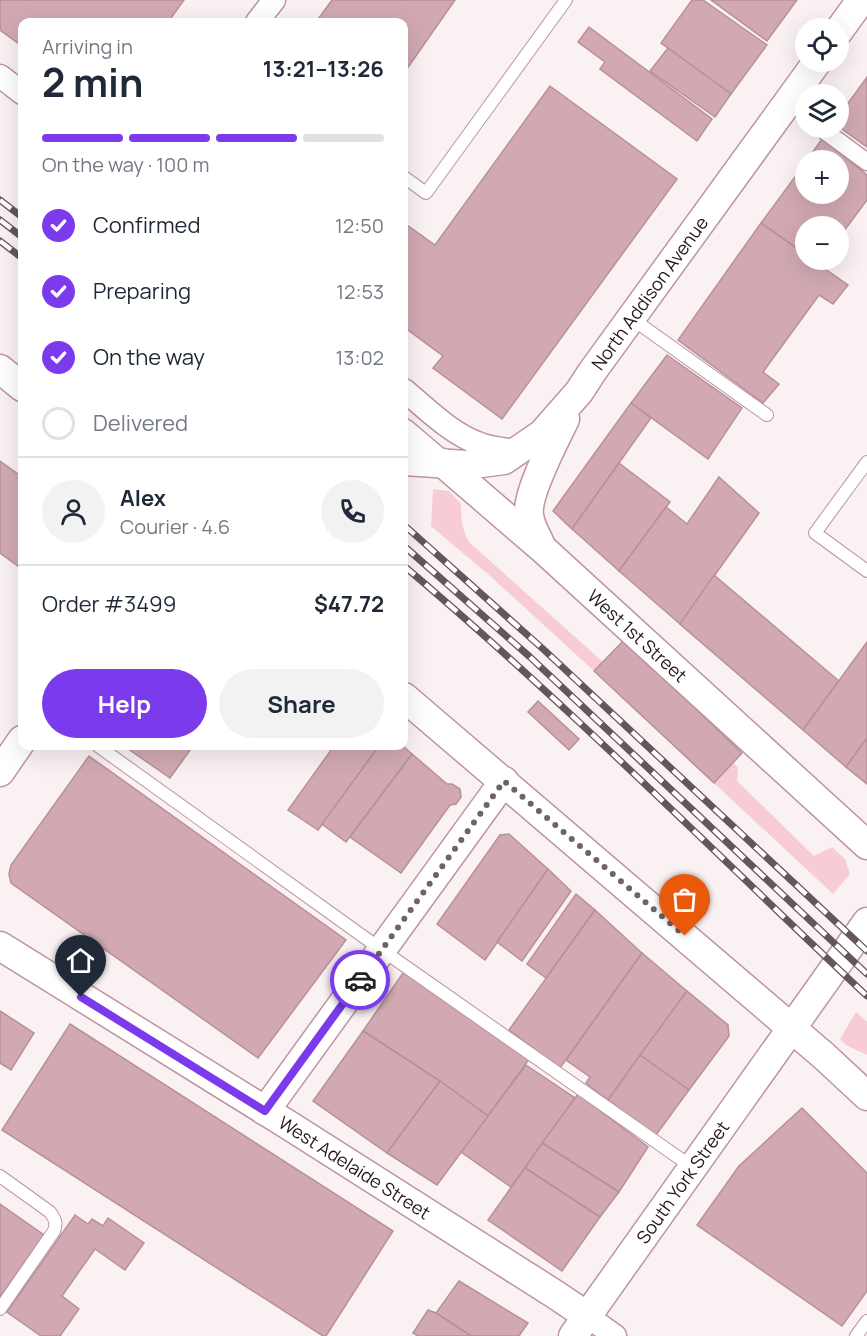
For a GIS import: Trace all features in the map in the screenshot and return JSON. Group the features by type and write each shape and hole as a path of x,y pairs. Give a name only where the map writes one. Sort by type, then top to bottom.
{"street":[{"path":"260,18 273,0"},
{"path":"848,18 861,0"},
{"name":"North Addison Avenue","path":"408,461 466,465 504,460 542,434 579,392 810,72"},
{"path":"0,76 18,90"},
{"path":"834,138 867,162"},
{"path":"0,369 18,384"},
{"path":"544,550 528,514 531,497 540,472 579,392"},
{"path":"408,393 450,428 469,440 493,448 517,451"},
{"name":"West 1st Street","path":"408,433 544,550 867,845"},
{"path":"408,700 834,1064 867,1096"},
{"path":"0,772 18,746"},
{"path":"265,1111 504,781"},
{"name":"South York Street","path":"580,1326 867,922"},
{"name":"West Adelaide Street","path":"0,946 556,1295 580,1326"},
{"path":"580,1326 615,1336"}],"lane":[{"path":"408,180 426,193 566,0"},
{"path":"631,318 767,415"},
{"path":"867,462 815,533 867,571"},
{"path":"104,750 382,950 692,1167"},
{"path":"0,1176 50,1212 56,1224 54,1231 0,1309"},
{"path":"856,1336 867,1321"}],"shaded area":[{"path":"433,489 449,491 461,504 462,524 469,542 603,662 594,671 489,575 431,526"},
{"path":"733,762 738,768 737,781 814,856 832,847 845,859 850,874 833,894 714,783"},
{"path":"856,1012 867,1022 867,1055 846,1045 840,1039"}],"building":[{"path":"0,0 184,0 171,18 18,18 18,43 0,30"},
{"path":"332,0 455,0 408,67 408,18 319,18"},
{"path":"692,0 703,0 767,45 731,94 661,43"},
{"path":"711,0 797,0 767,41"},
{"path":"589,27 712,119 697,141 600,69 605,62 578,42"},
{"path":"668,48 731,94 715,117 650,71"},
{"path":"867,77 867,147 849,134 849,102"},
{"path":"550,86 677,179 502,419 433,368 443,356 408,330 408,226 435,245"},
{"path":"822,139 836,150 814,150"},
{"path":"849,161 867,175 867,200 849,224 849,216 795,216 795,247 761,223 795,177 795,204 849,204"},
{"path":"761,223 795,247 795,270 826,270 848,285 833,304 819,295 763,372 779,384 763,403 678,340"},
{"path":"667,355 742,408 708,459 631,403"},
{"path":"631,403 651,418 572,529 553,511"},
{"path":"0,461 18,474 18,566 0,553"},
{"path":"619,463 670,502 619,571 572,529"},
{"path":"719,477 759,513 680,624 619,571 666,507 687,524"},
{"path":"714,575 839,681 803,730 680,624"},
{"path":"624,640 742,753 714,783 594,671"},
{"path":"867,642 867,738 846,767 803,730"},
{"path":"538,701 579,739 569,750 528,712"},
{"path":"867,738 867,784 846,767"},
{"path":"130,750 190,750 170,778"},
{"path":"331,750 376,750 318,830 288,810"},
{"path":"376,750 408,750 412,754 346,842 322,824"},
{"path":"412,754 447,784 460,789 461,797 456,804 450,805 401,873 350,837"},
{"path":"89,756 346,940 258,1058 11,883 9,874 11,865"},
{"path":"509,834 548,869 485,960 437,924 500,835"},
{"path":"548,869 571,891 522,961 497,942"},
{"path":"576,894 595,910 546,978 527,964"},
{"path":"595,910 642,953 560,1068 509,1030"},
{"path":"642,953 687,991 608,1100 586,1083 590,1077 566,1060"},
{"path":"405,970 530,1058 488,1116 440,1081 363,1031"},
{"path":"687,991 728,1025 729,1036 689,1090 640,1055"},
{"path":"0,1011 34,1033 11,1070 0,1063"},
{"path":"70,1024 393,1231 326,1336 2,1130"},
{"path":"363,1031 440,1081 387,1153 313,1101"},
{"path":"640,1055 689,1090 656,1135 608,1100"},
{"path":"526,1065 575,1098 511,1187 461,1152"},
{"path":"440,1081 488,1116 437,1185 387,1153"},
{"path":"578,1094 648,1147 619,1192 542,1143"},
{"path":"802,1108 867,1173 867,1291 842,1326 697,1225 739,1166"},
{"path":"542,1143 619,1192 600,1217 525,1168"},
{"path":"525,1168 600,1217 562,1271 488,1220"},
{"path":"0,1204 44,1235 0,1297"},
{"path":"75,1215 88,1224 92,1219 103,1226 108,1218 144,1243 125,1270 95,1249 62,1296 79,1309 60,1336 41,1336 7,1312"},
{"path":"459,1281 528,1323 519,1336 471,1336 436,1313"},
{"path":"428,1310 471,1336 418,1336 413,1333"}],"railway":[{"path":"0,200 18,214"},
{"path":"0,220 18,234"},
{"path":"0,241 18,255"},
{"path":"408,529 542,648 867,951"},
{"path":"408,550 530,657 867,974"},
{"path":"408,569 523,670 867,996"}],"way so far":[{"path":"360,980 504,781 685,936"}],"route":[{"path":"81,997 265,1111 360,980"}]}
